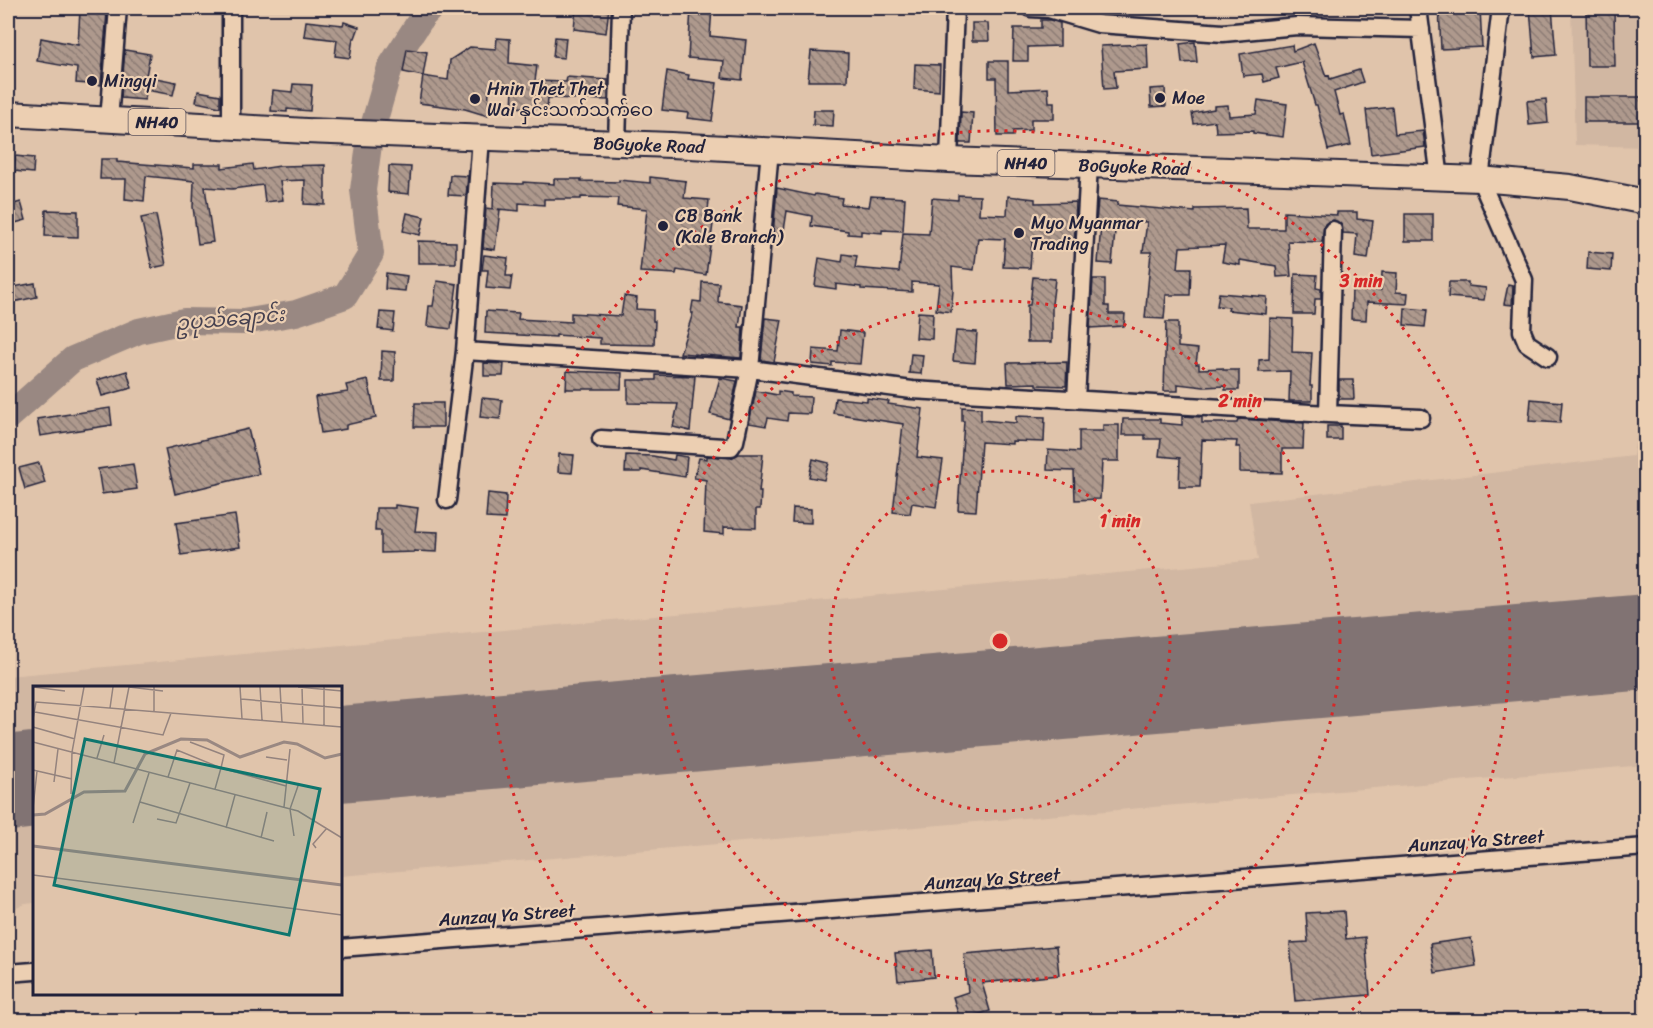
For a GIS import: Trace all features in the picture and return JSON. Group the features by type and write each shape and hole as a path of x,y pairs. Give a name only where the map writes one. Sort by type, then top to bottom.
{"highway":[{"name":"NH40","path":"8,114 231,125"},
{"name":"BoGyoke Road","path":"231,125 306,131 617,143 949,160 1480,179 1570,188 1646,202"}],"street":[{"path":"109,120 118,8"},
{"path":"231,8 231,125"},
{"path":"617,143 621,8"},
{"path":"949,160 955,8"},
{"path":"1030,8 1049,9 1098,24 1223,33 1297,26 1421,29"},
{"path":"1418,8 1440,179"},
{"path":"1501,8 1480,179 1524,280 1522,331 1527,343 1548,357"},
{"path":"447,500 465,351 481,138"},
{"path":"600,439 731,447 735,441 750,369 770,150"},
{"path":"1076,399 1089,165"},
{"path":"1328,414 1333,230"},
{"path":"465,351 750,369 912,390 1421,418"},
{"name":"Aunzay Ya Street","path":"342,948 1646,847"},
{"path":"8,973 33,971"}],"shaded area":[{"path":"1571,8 1645,8 1645,147 1575,145"},
{"path":"1645,391 1645,765 342,876 342,686 33,686 33,903 25,904 8,912 8,676 1258,560 1249,502 1633,456"}],"building":[{"path":"576,8 609,8 606,33 574,29"},
{"path":"691,8 712,8 710,36 746,40 742,80 722,78 724,61 688,58"},
{"path":"1439,8 1480,8 1482,47 1441,49"},
{"path":"1530,8 1552,8 1556,55 1534,57"},
{"path":"1586,8 1614,8 1615,66 1587,66"},
{"path":"80,10 107,12 101,85 76,83 77,68 37,61 41,38 78,45"},
{"path":"1041,20 1060,23 1060,46 1028,47 1028,61 1013,61 1014,28 1041,28"},
{"path":"306,21 343,25 344,22 359,27 353,38 350,58 335,56 337,40 304,36"},
{"path":"972,23 988,23 989,41 972,41"},
{"path":"555,37 566,38 564,58 553,57"},
{"path":"497,38 510,39 509,63 537,66 535,81 566,82 567,77 608,80 608,100 548,98 547,109 512,107 513,89 489,88 488,116 465,109 419,103 423,76 448,80 450,60 470,47 496,49"},
{"path":"1195,42 1197,62 1182,63 1180,44"},
{"path":"1314,43 1326,76 1329,75 1330,79 1359,70 1363,82 1334,92 1340,115 1344,114 1351,145 1328,150 1317,105 1315,105 1302,62 1276,68 1279,78 1264,82 1262,74 1243,76 1240,54 1292,45 1293,51"},
{"path":"1147,44 1148,69 1114,71 1116,88 1104,89 1101,46"},
{"path":"407,49 427,52 423,76 403,72"},
{"path":"125,50 150,54 146,76 176,82 173,95 146,90 145,100 121,98"},
{"path":"811,51 848,53 847,81 808,81"},
{"path":"989,61 1008,61 1008,90 1048,88 1049,102 1054,102 1054,119 1031,119 1031,130 1013,131 1013,136 997,136 996,78 989,78"},
{"path":"915,64 940,65 939,91 914,89"},
{"path":"667,71 689,75 688,79 717,83 712,121 687,118 688,113 662,110"},
{"path":"293,84 312,85 310,111 287,109 287,112 271,111 273,90 292,92"},
{"path":"1165,88 1166,106 1151,107 1150,89"},
{"path":"198,91 220,95 220,107 196,102"},
{"path":"1584,97 1646,97 1646,122 1584,122"},
{"path":"1546,99 1548,123 1529,125 1527,101"},
{"path":"1258,100 1287,104 1283,137 1253,133 1253,131 1216,132 1215,121 1194,124 1192,113 1214,109 1214,106 1228,105 1229,116 1256,114"},
{"path":"1392,107 1395,134 1423,131 1425,147 1371,154 1366,110"},
{"path":"814,110 834,110 833,126 813,125"},
{"path":"961,112 973,113 971,143 960,143"},
{"path":"15,156 34,158 33,173 14,171"},
{"path":"101,159 194,168 194,164 222,164 222,168 253,164 254,170 280,166 325,165 325,205 304,204 305,180 280,181 283,200 265,202 263,185 232,189 205,187 213,242 198,244 193,207 194,181 146,176 144,201 125,199 126,179 100,179"},
{"path":"389,166 411,167 409,194 388,192"},
{"path":"450,175 468,176 466,196 448,195"},
{"path":"650,177 686,181 684,198 709,200 707,223 713,224 706,275 677,270 676,274 640,272 647,209 617,206 618,198 544,199 544,205 519,203 519,211 498,209 500,210 495,250 483,248 486,208 493,209 494,183 554,184 554,179 581,179 581,181 619,182 619,180 650,183"},
{"path":"777,188 814,196 815,194 842,198 841,204 869,207 871,196 905,198 903,231 882,230 882,233 861,231 861,235 848,234 848,231 811,226 812,216 787,211 783,237 773,235"},
{"path":"958,195 980,196 979,214 1007,215 1008,196 1035,199 1035,203 1076,202 1074,247 1032,242 1030,268 1003,267 1005,239 978,238 974,270 952,267 951,312 936,310 939,284 912,282 912,292 861,289 861,287 836,284 836,289 815,286 819,258 842,262 843,254 857,256 855,268 899,272 903,233 929,234 932,198 958,200"},
{"path":"1098,200 1118,202 1117,205 1195,212 1195,209 1246,208 1247,229 1284,229 1284,212 1337,215 1337,212 1357,212 1357,219 1373,221 1368,259 1355,257 1357,234 1343,233 1342,225 1334,220 1324,225 1322,242 1288,241 1291,276 1277,277 1276,266 1240,260 1240,265 1222,262 1225,245 1180,247 1178,268 1191,268 1190,295 1166,295 1164,319 1145,318 1151,252 1143,252 1147,222 1116,221 1112,264 1098,263 1101,224 1096,223"},
{"path":"21,202 26,220 15,223 10,205"},
{"path":"46,210 78,211 78,237 45,236"},
{"path":"407,213 424,217 420,235 403,231"},
{"path":"1405,214 1433,214 1433,241 1405,241"},
{"path":"156,215 166,265 152,268 141,218"},
{"path":"418,241 456,242 456,263 418,263"},
{"path":"1588,252 1612,254 1611,271 1587,269"},
{"path":"484,255 508,258 506,276 512,276 510,290 486,288 488,270 482,270"},
{"path":"1382,272 1397,273 1396,292 1408,293 1407,304 1367,302 1366,320 1351,319 1352,289 1381,290"},
{"path":"386,273 407,276 405,291 385,289"},
{"path":"1295,274 1317,275 1316,288 1321,289 1321,299 1315,299 1314,314 1294,314"},
{"path":"1033,277 1055,279 1052,304 1052,342 1027,342 1027,305 1030,305"},
{"path":"1093,279 1105,279 1105,306 1109,306 1109,314 1125,314 1124,326 1090,328"},
{"path":"437,281 457,284 451,329 427,326 429,306 433,306"},
{"path":"702,282 719,283 718,302 742,305 739,327 743,327 741,358 680,353 693,313 691,313 693,301 701,302"},
{"path":"1449,282 1468,282 1468,286 1486,288 1484,300 1448,297"},
{"path":"35,283 37,297 8,303 8,288"},
{"path":"1508,285 1513,286 1512,305 1504,304"},
{"path":"1219,293 1267,297 1266,314 1228,310 1229,307 1217,306"},
{"path":"624,296 637,298 636,309 653,310 654,345 600,344 600,338 485,333 486,311 519,313 518,319 571,322 571,313 621,316"},
{"path":"1405,308 1427,310 1425,327 1404,325"},
{"path":"380,312 395,313 393,331 378,329"},
{"path":"918,312 933,313 932,339 916,338"},
{"path":"765,318 782,320 774,362 761,360"},
{"path":"1270,318 1293,319 1292,352 1312,353 1310,386 1312,386 1312,401 1289,401 1290,371 1259,372 1259,360 1269,359"},
{"path":"1166,322 1178,322 1178,347 1198,349 1196,364 1199,364 1199,369 1239,370 1239,390 1225,390 1225,386 1204,387 1178,384 1178,391 1164,391"},
{"path":"840,330 863,333 860,364 832,362 832,366 812,364 813,349 838,351"},
{"path":"956,331 977,332 975,363 953,361"},
{"path":"382,351 395,352 394,381 381,381"},
{"path":"911,354 923,355 921,374 909,373"},
{"path":"1067,362 1066,386 1036,385 1036,383 1008,384 1007,363"},
{"path":"484,363 504,364 503,376 484,376"},
{"path":"127,371 132,388 102,396 97,380"},
{"path":"567,371 622,373 621,389 566,389"},
{"path":"656,375 695,376 690,431 673,427 678,404 628,403 628,380 656,380"},
{"path":"720,378 737,381 729,419 710,414"},
{"path":"368,380 376,418 346,425 346,429 321,433 315,397 348,392 346,385"},
{"path":"1339,380 1353,380 1354,399 1339,399"},
{"path":"756,391 778,395 778,391 791,393 791,396 811,397 810,414 788,413 787,421 768,418 766,426 749,423"},
{"path":"482,398 502,400 500,419 480,417"},
{"path":"835,398 867,401 867,398 889,401 888,404 923,409 917,457 943,460 936,507 912,503 910,514 893,512 903,424 833,413"},
{"path":"1531,399 1562,402 1560,423 1529,421"},
{"path":"415,403 443,403 443,427 414,427"},
{"path":"962,407 981,408 981,420 1016,423 1016,416 1045,417 1044,442 1012,441 1012,444 981,442 976,511 958,510 964,421 962,421"},
{"path":"110,408 112,425 40,436 37,419"},
{"path":"1182,416 1202,417 1202,423 1237,423 1238,419 1304,423 1303,449 1282,449 1282,473 1240,472 1240,447 1236,447 1237,441 1202,440 1200,487 1179,487 1180,458 1159,456 1161,439 1145,439 1145,435 1122,435 1123,419 1160,419 1160,423 1182,425"},
{"path":"1103,425 1119,425 1119,461 1102,461 1100,499 1075,500 1074,471 1047,470 1048,450 1079,452 1079,431 1103,431"},
{"path":"1327,426 1341,426 1341,440 1327,440"},
{"path":"248,429 259,474 175,494 165,449"},
{"path":"559,454 574,455 572,473 558,472"},
{"path":"739,454 763,454 759,492 761,492 760,509 756,509 756,528 724,527 724,534 704,532 706,480 694,478 699,458 707,459 707,456 731,458"},
{"path":"626,455 653,456 674,460 675,455 687,457 685,477 641,470 641,472 625,472"},
{"path":"813,459 829,463 824,480 809,477"},
{"path":"39,463 45,483 25,489 19,468"},
{"path":"133,464 137,489 102,494 98,469"},
{"path":"488,493 506,495 505,519 486,518"},
{"path":"395,505 418,508 415,531 438,532 437,552 381,553 381,531 375,531 376,508 395,508"},
{"path":"793,508 811,509 811,523 792,522"},
{"path":"235,515 240,547 181,555 176,523"},
{"path":"1344,911 1346,939 1365,937 1370,995 1295,1001 1290,943 1308,942 1306,913"},
{"path":"1471,938 1476,966 1435,973 1430,944"},
{"path":"1056,946 1059,975 982,983 990,1011 960,1020 953,997 968,992 964,954"},
{"path":"932,950 934,977 898,981 895,953"}],"waterway":[{"name":"ဥပုသ်ချောင်း","path":"8,417 73,359 139,331 184,321 243,322 296,313 345,296 371,254 363,190 370,137 390,67 423,16 431,8"}],"runway":[{"path":"342,754 1646,642"},
{"path":"8,783 33,780"}],"place":[{"name":"Mingyi","path":"92,81"},
{"name":"Moe","path":"1160,98"},
{"name":"Hnin Thet Thet Wai နှင်းသက်သက်ဝေ","path":"475,99"},
{"name":"CB Bank (Kale Branch)","path":"663,226"},
{"name":"Myo Myanmar Trading","path":"1019,233"}]}
